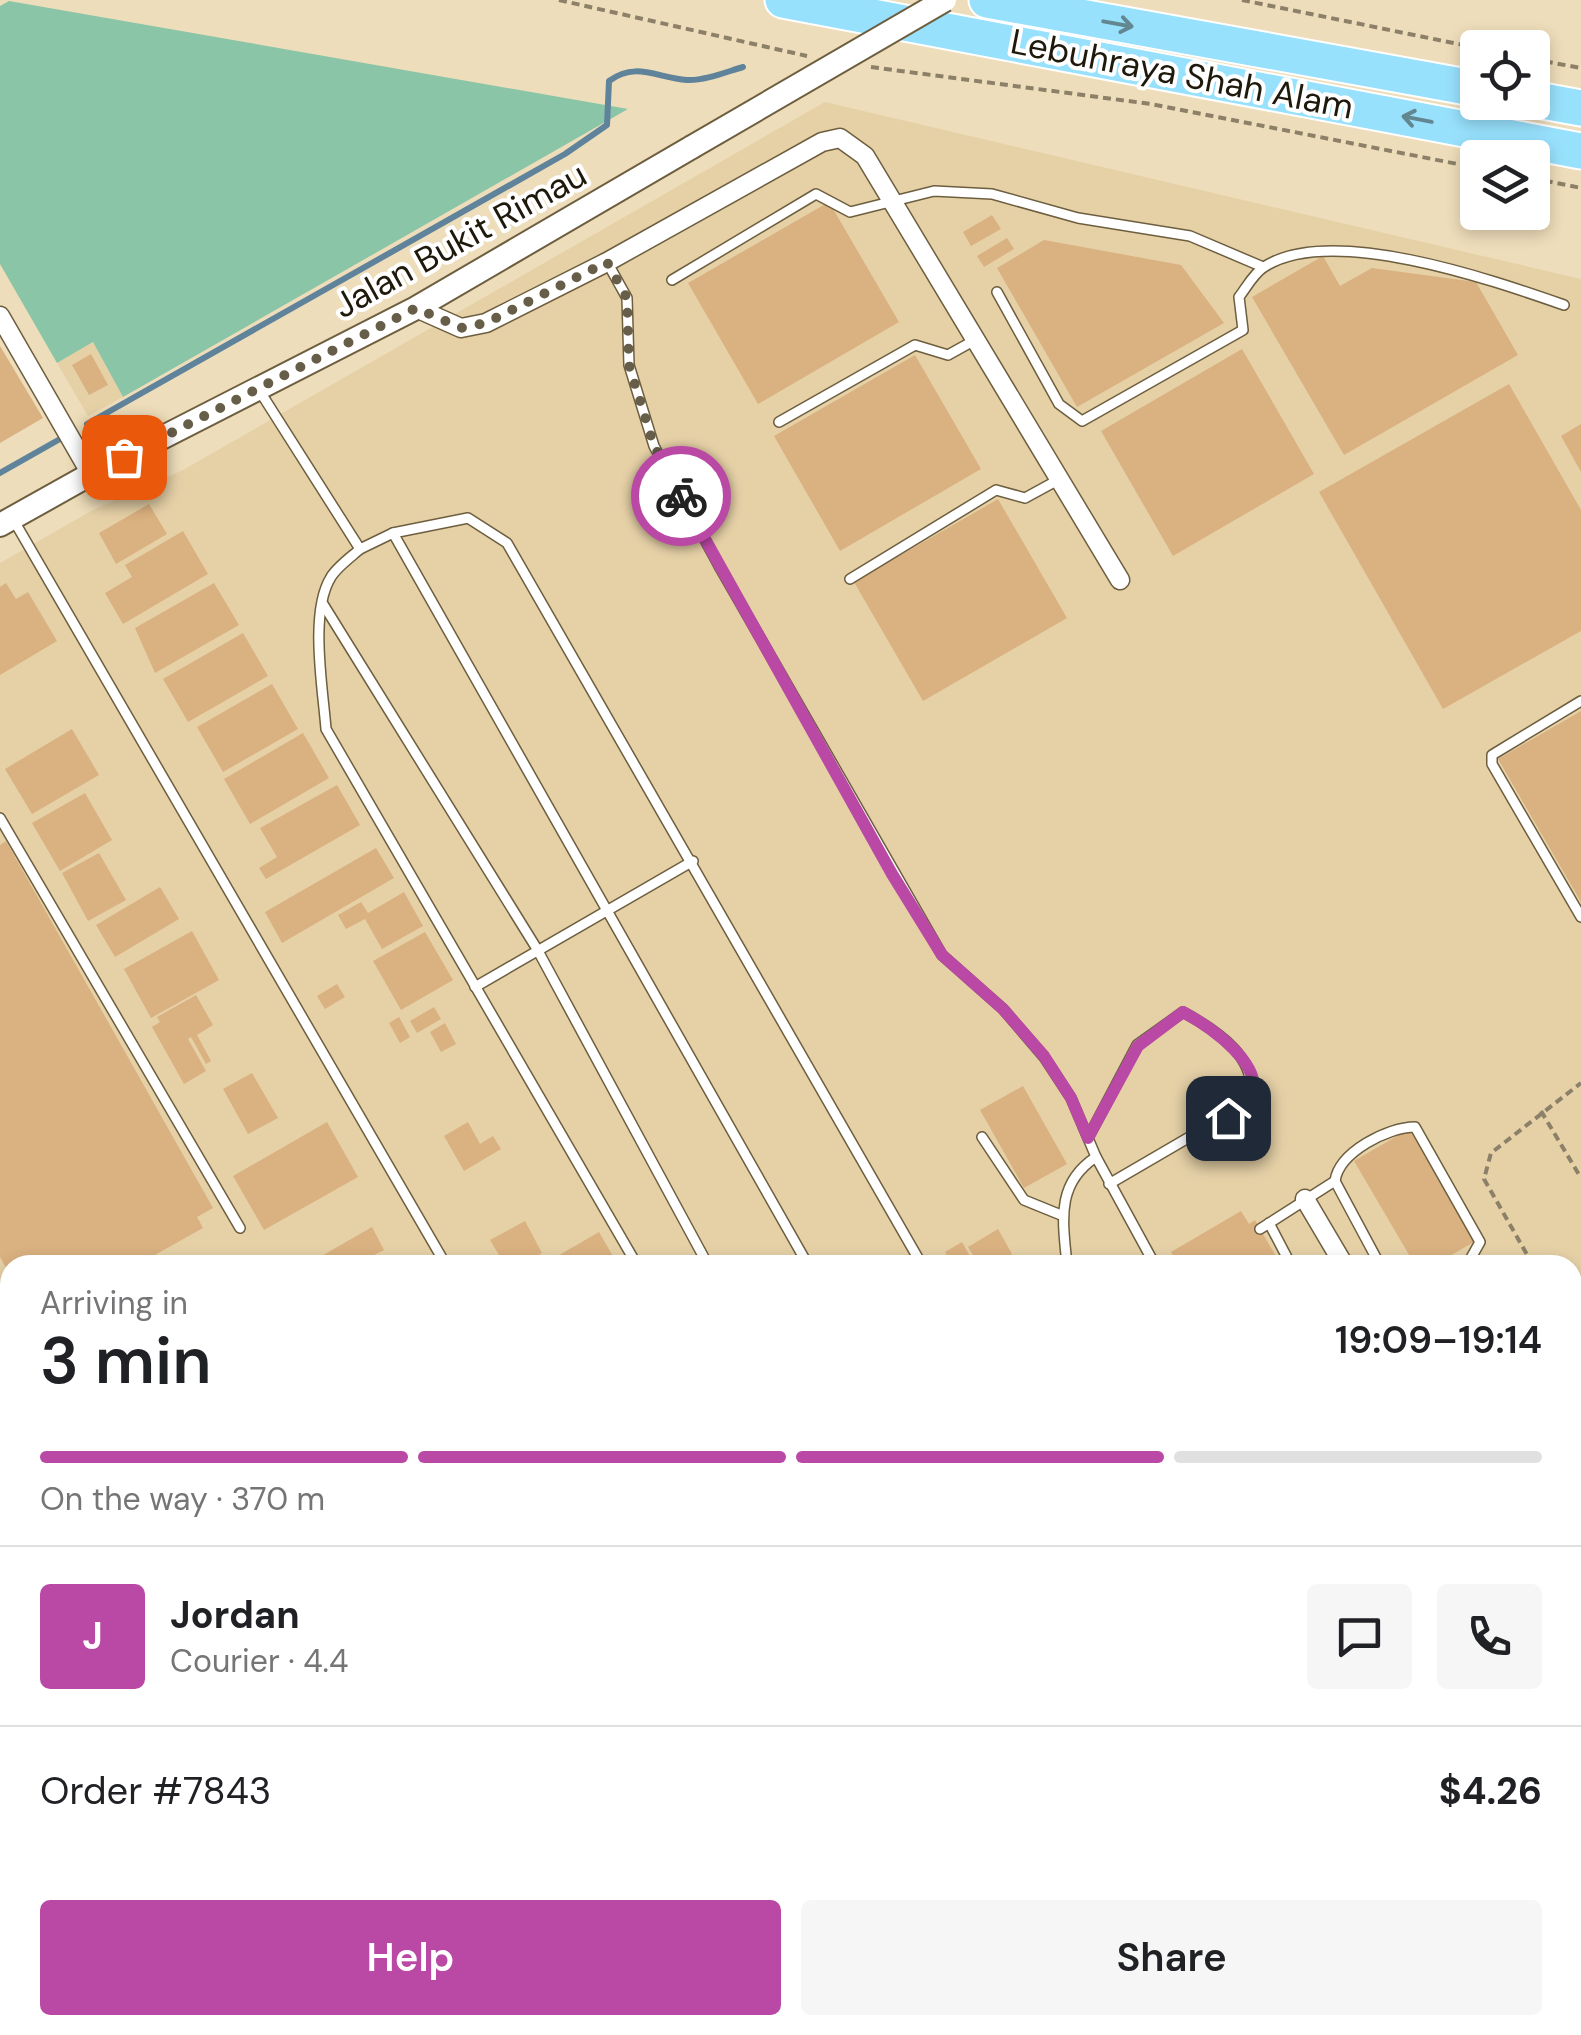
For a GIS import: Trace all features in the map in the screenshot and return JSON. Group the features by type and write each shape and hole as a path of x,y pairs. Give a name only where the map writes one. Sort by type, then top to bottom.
{"highway":[{"name":"Lebuhraya Shah Alam","path":"783,0 1581,151"},
{"name":"Lebuhraya Shah Alam","path":"987,0 1460,86"},
{"path":"1550,102 1581,108"}],"street":[{"name":"Jalan Bukit Rimau","path":"6,522 91,474 416,308 946,0"},
{"path":"416,308 461,328 486,323 607,262 822,142 840,138 855,146 893,202 1120,580"},
{"path":"0,316 91,474"},
{"path":"1305,1199 1338,1255"}],"lane":[{"path":"672,280 816,194 850,212 934,191 992,194 1078,218 1190,236 1263,267 1332,252 1435,264 1564,305"},
{"path":"607,262 627,298 629,365 654,446 719,566 942,955 1003,1009 1044,1056 1071,1098 1109,1184 1149,1255"},
{"path":"997,292 1059,404 1082,421 1243,330 1238,297 1263,267"},
{"path":"779,422 915,345 948,355 975,340"},
{"path":"259,390 360,549"},
{"path":"850,578 996,490 1025,498 1058,480"},
{"path":"632,1255 326,729 319,649 330,578 360,549 393,532 468,518 507,543 693,860 916,1255"},
{"path":"6,522 440,1255"},
{"path":"393,532 802,1255"},
{"path":"323,604 537,949 703,1255"},
{"path":"1581,701 1492,755 1492,764 1581,917"},
{"path":"0,818 240,1228"},
{"path":"475,987 693,860"},
{"path":"1088,1138 1138,1046 1183,1012 1219,1031 1249,1070 1254,1086 1248,1103 1109,1184"},
{"path":"1375,1255 1335,1182 1337,1169 1353,1153 1402,1127 1415,1127 1480,1242 1473,1255"},
{"path":"982,1137 1024,1200 1061,1214"},
{"path":"1067,1255 1061,1214 1066,1191 1081,1167 1096,1157"},
{"path":"1284,1255 1265,1226 1335,1182"}],"path":[{"path":"559,0 808,56"},
{"path":"1242,0 1460,44"},
{"path":"1550,62 1581,68"},
{"path":"858,64 1151,104 1460,164"},
{"path":"1550,182 1581,188"},
{"path":"1527,1255 1484,1179 1491,1153 1581,1083"},
{"path":"1542,1111 1581,1178"}],"shaded area":[{"path":"825,102 1581,279 1581,1255 0,1255 0,563 93,510 183,470"},
{"path":"93,342 123,397 88,416 57,363"}],"green space":[{"path":"9,1 628,109 123,397 93,342 57,363 0,264 0,6"}],"building":[{"path":"829,202 899,322 758,404 688,283"},
{"path":"992,215 1001,229 971,246 963,232"},
{"path":"1007,238 1014,249 984,267 977,256"},
{"path":"1044,240 1181,265 1224,323 1077,407 997,268"},
{"path":"1323,256 1340,286 1372,268 1476,282 1518,355 1344,455 1252,297"},
{"path":"0,346 43,418 0,443"},
{"path":"1242,349 1314,474 1173,556 1101,431"},
{"path":"91,354 108,385 89,395 72,365"},
{"path":"915,355 981,469 840,551 774,436"},
{"path":"1509,384 1581,510 1581,631 1443,709 1319,492"},
{"path":"1581,424 1581,472 1561,436"},
{"path":"998,499 1067,618 923,701 854,582"},
{"path":"149,504 167,534 116,564 99,533"},
{"path":"183,531 208,574 123,624 105,593 132,577 125,565"},
{"path":"6,583 16,599 28,592 57,641 0,675 0,587"},
{"path":"214,583 239,625 155,673 135,628"},
{"path":"243,633 268,676 188,722 163,679"},
{"path":"272,684 298,729 223,772 197,727"},
{"path":"1581,711 1581,902 1498,759"},
{"path":"72,729 99,775 32,814 5,769"},
{"path":"303,733 329,778 250,824 224,779"},
{"path":"337,785 360,825 266,879 259,868 277,857 260,828"},
{"path":"85,793 112,840 60,871 32,823"},
{"path":"6,841 213,1208 197,1217 203,1228 155,1255 0,1255 0,845"},
{"path":"376,848 394,878 282,943 265,912"},
{"path":"99,853 126,900 88,921 62,873"},
{"path":"160,887 179,919 115,957 96,925"},
{"path":"404,892 423,926 382,949 365,919 346,929 338,915 361,902 368,913"},
{"path":"192,931 219,980 151,1018 124,969"},
{"path":"425,932 453,980 401,1010 373,961"},
{"path":"337,984 345,997 325,1009 317,996"},
{"path":"196,995 213,1025 197,1035 211,1061 206,1064 191,1037 188,1039 206,1071 184,1084 152,1027 160,1022 157,1017"},
{"path":"434,1007 441,1019 417,1033 410,1021"},
{"path":"399,1017 410,1037 400,1043 389,1023"},
{"path":"445,1023 456,1044 441,1052 430,1032"},
{"path":"252,1073 278,1118 248,1134 223,1089"},
{"path":"1023,1086 1067,1164 1024,1188 980,1110"},
{"path":"327,1122 358,1177 264,1230 233,1176"},
{"path":"468,1122 480,1144 493,1136 501,1149 464,1171 444,1136"},
{"path":"1409,1129 1474,1242 1451,1255 1409,1255 1354,1161"},
{"path":"1241,1211 1249,1224 1255,1220 1275,1255 1173,1255 1171,1252"},
{"path":"525,1221 542,1253 499,1255 490,1240"},
{"path":"372,1227 384,1250 374,1255 323,1255"},
{"path":"998,1229 1012,1254 973,1255 968,1247"},
{"path":"599,1232 612,1255 559,1255"},
{"path":"962,1242 969,1255 947,1255 945,1252"}],"waterway":[{"path":"87,424 565,154 607,125 609,81 619,75 638,71 694,80 743,67"},
{"path":"0,473 60,439"}],"way so far":[{"path":"124,457 416,308 461,328 486,323 607,262 627,298 629,365 654,446 681,496"}],"route":[{"path":"681,496 892,874 942,955 1003,1009 1044,1056 1071,1098 1088,1138 1138,1046 1183,1012 1219,1031 1249,1070 1254,1086 1248,1103 1228,1118"}]}
